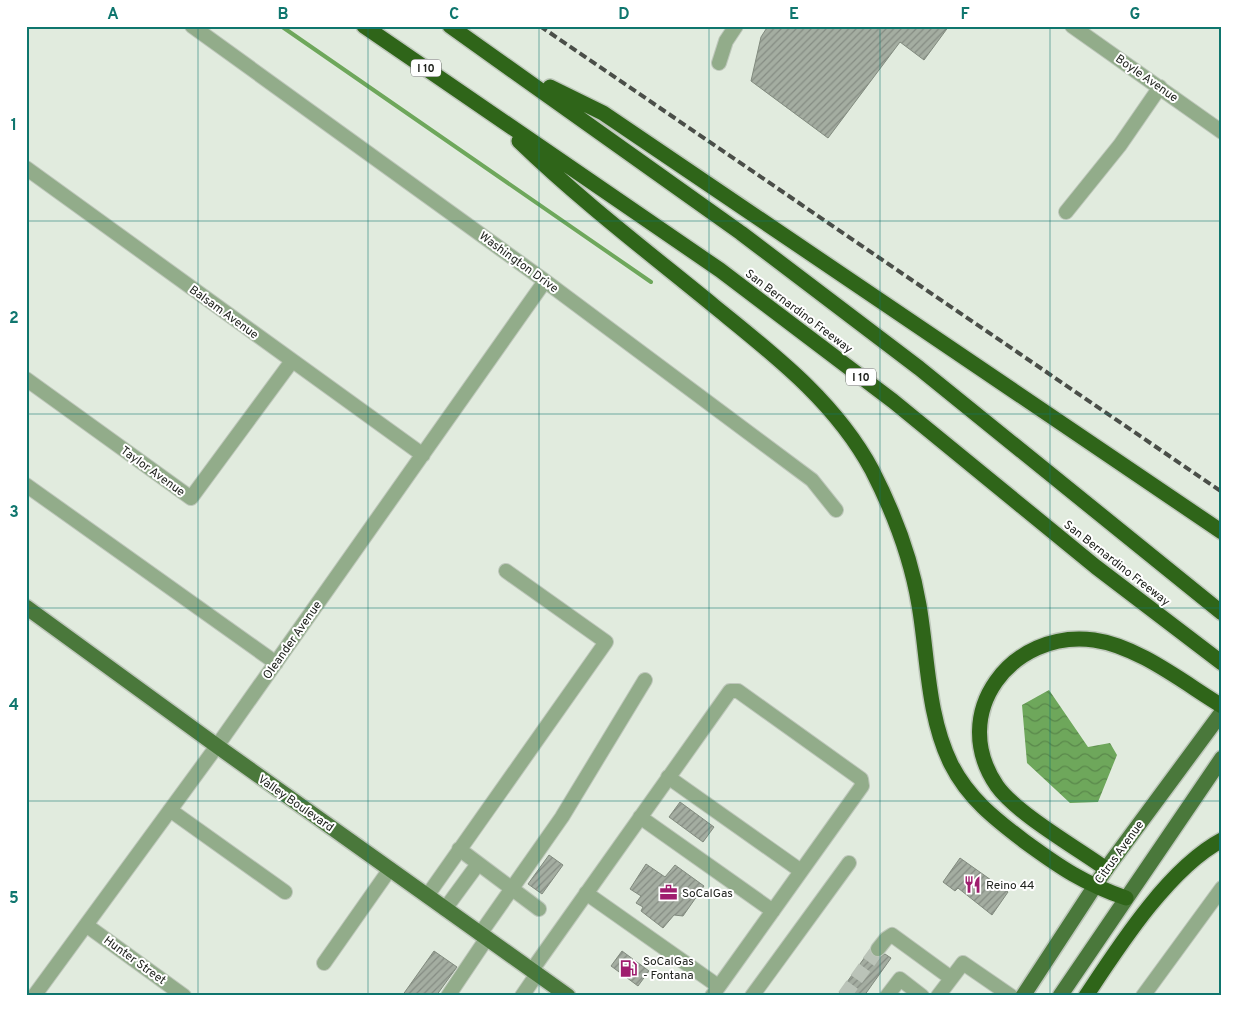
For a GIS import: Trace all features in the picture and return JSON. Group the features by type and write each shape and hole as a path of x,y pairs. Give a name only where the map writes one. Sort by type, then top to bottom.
{"highway":[{"name":"San Bernardino Freeway","path":"364,26 728,276 893,401 1096,567 1222,663"},
{"name":"San Bernardino Freeway","path":"450,26 741,233 919,368 1222,614"},
{"path":"513,69 602,113 1222,532"},
{"path":"487,110 558,179 769,351 804,381 830,410 870,467 898,526 909,559 919,604 928,674 938,726 951,765 965,788 986,812 1063,869 1094,887 1126,898"},
{"path":"1106,868 1013,803 994,781 984,757 980,732 986,701 997,680 1013,661 1035,648 1064,640 1096,640 1131,652 1222,706"},
{"path":"1086,996 1172,880 1195,857 1222,840"}],"main road":[{"name":"Valley Boulevard","path":"26,607 217,746 568,996"},
{"name":"Citrus Avenue","path":"1023,996 1106,868 1222,712"},
{"path":"1060,996 1222,758"}],"street":[{"name":"Washington Drive","path":"192,26 545,281 812,480 836,510"},
{"path":"719,63 726,41 736,26"},
{"name":"Boyle Avenue","path":"1072,26 1222,132"},
{"path":"1066,212 1120,145 1160,87"},
{"name":"Balsam Avenue","path":"26,168 423,455"},
{"name":"Oleander Avenue","path":"34,996 217,746 545,281"},
{"name":"Taylor Avenue","path":"26,380 191,498 292,361"},
{"path":"26,484 276,663"},
{"path":"427,896 606,642 506,570"},
{"path":"448,996 511,889 562,817 645,680"},
{"path":"522,996 534,972 586,893 730,691 738,691 861,778 862,786 715,991 586,893"},
{"path":"668,777 801,872"},
{"path":"170,810 285,892"},
{"path":"640,817 772,911"},
{"path":"459,849 539,909"},
{"path":"752,996 849,863"},
{"path":"445,909 478,864"},
{"path":"324,963 390,869"},
{"path":"1143,996 1222,888"},
{"name":"Hunter Street","path":"86,925 184,996"},
{"path":"878,949 886,939 892,936 951,978"},
{"path":"938,996 963,963 1011,996"},
{"path":"887,996 900,979 922,996"}],"water":[{"path":"1049,690 1088,747 1110,743 1117,755 1098,802 1070,803 1027,763 1022,705"}],"building":[{"path":"768,26 949,26 924,60 900,42 828,138 751,81 761,37"},
{"path":"680,802 714,827 703,842 669,817"},
{"path":"549,855 563,865 542,894 528,884"},
{"name":"Reino 44","path":"960,858 1008,892 992,915 958,888 955,891 943,882"},
{"name":"SoCalGas","path":"646,864 665,877 675,865 704,886 683,916 674,915 663,928 641,911 643,907 636,903 641,896 630,889"},
{"path":"870,950 876,958 885,954 891,958 864,996 837,996"},
{"path":"434,951 457,967 436,996 402,996"},
{"path":"622,951 649,971 638,986 611,966"}],"waterway":[{"path":"281,26 651,282"}],"tunnel":[{"path":"844,996 878,949"}],"railway":[{"path":"540,26 1222,492"}],"place":[{"name":"Reino 44","path":"972,885"},
{"name":"SoCalGas","path":"668,893"},
{"name":"SoCalGas - Fontana","path":"629,968"}]}
